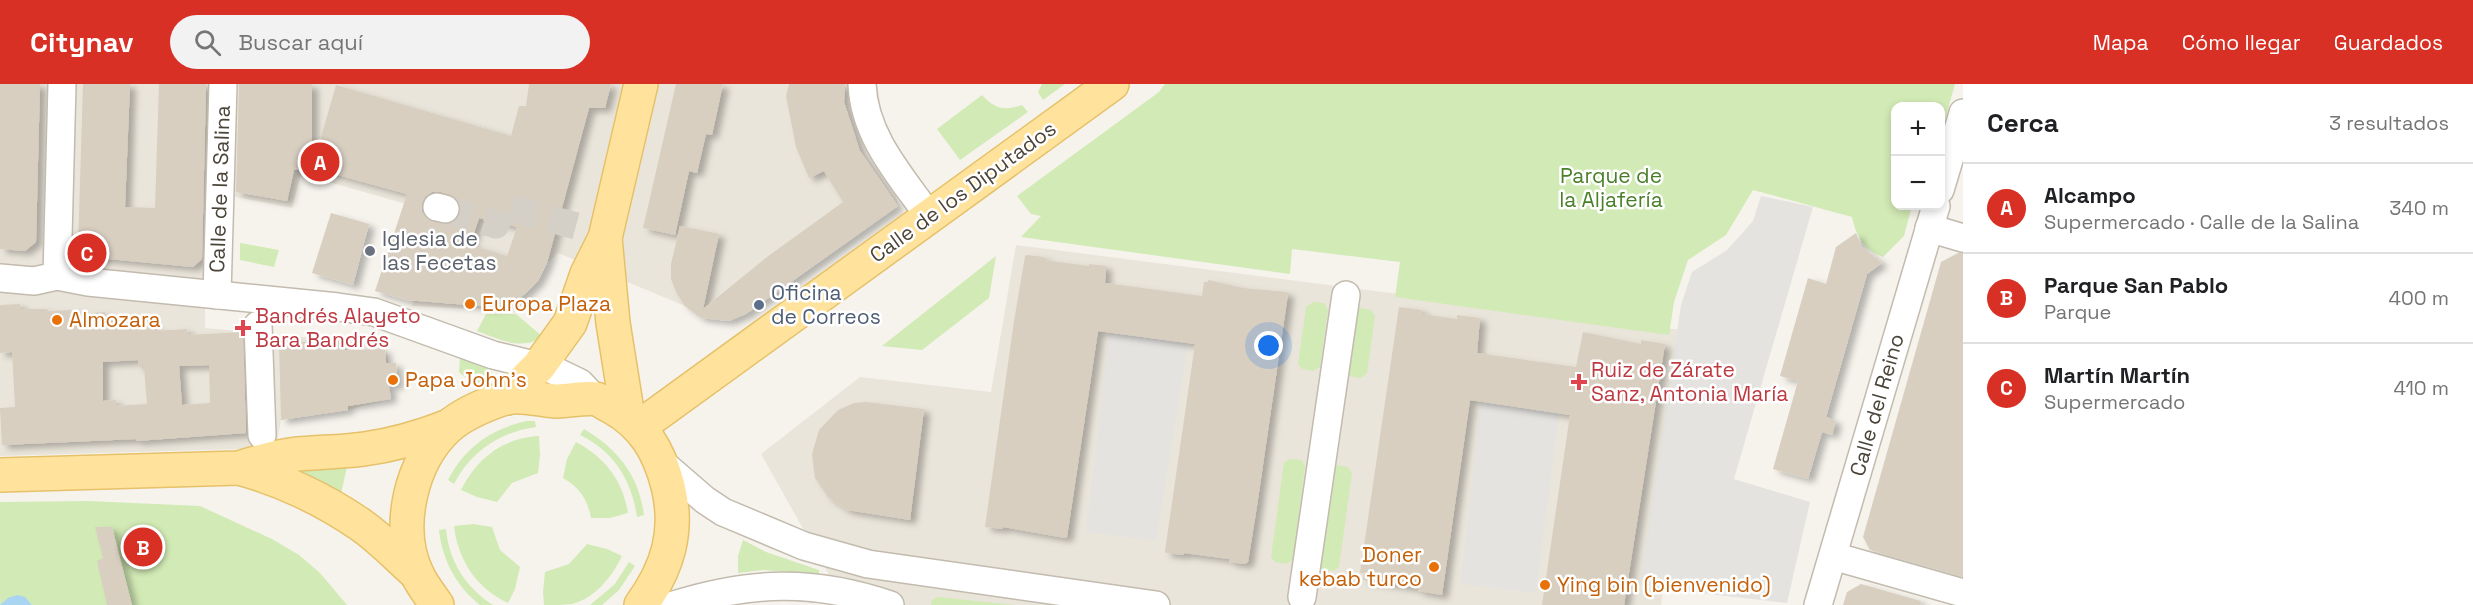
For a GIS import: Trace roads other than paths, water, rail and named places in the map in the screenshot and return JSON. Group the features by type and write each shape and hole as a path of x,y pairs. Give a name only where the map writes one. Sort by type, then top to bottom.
{"main road":[{"path":"507,398 538,366 570,323 587,274 605,238 641,84"},
{"name":"Calle de los Diputados","path":"634,422 929,216 1112,84"},
{"path":"605,238 613,323 634,422 661,462 672,506 672,544 666,564 641,605"},
{"path":"0,475 239,468 272,458 297,454 345,452 414,439 449,426 484,406 507,398 568,401 595,399 634,422"},
{"path":"427,593 408,537 408,510 425,460 449,426"},
{"path":"239,468 261,474 342,513 363,526 427,593"}],"street":[{"path":"57,276 62,84"},
{"name":"Calle de la Salina","path":"217,295 223,84"},
{"path":"862,84 865,109 876,138 929,216"},
{"path":"1945,175 1963,113"},
{"path":"1932,217 1963,238"},
{"name":"Calle del Reino","path":"1818,605 1932,217"},
{"path":"0,278 34,281 57,276 88,282 374,312 494,355 538,366 572,378 585,386 595,399"},
{"path":"1302,597 1346,295"},
{"path":"258,325 262,435"},
{"path":"661,462 705,500 723,512 783,538 838,557 868,564 1156,605"},
{"path":"1833,556 1963,593"},
{"path":"674,605 756,586 784,585 839,598 890,605"}],"water":[{"path":"17,595 25,597 32,605 0,605 8,598"}],"tunnel":[{"path":"445,209 496,225 502,206 584,228"}],"place":[{"name":"Alcampo","path":"320,162"},
{"name":"Iglesia de las Fecetas","path":"370,251"},
{"name":"Martín Martín","path":"87,253"},
{"name":"Europa Plaza","path":"470,304"},
{"name":"Oficina de Correos","path":"759,305"},
{"name":"Almozara","path":"57,320"},
{"name":"Bandrés Alayeto Bara Bandrés","path":"243,328"},
{"name":"Papa John's","path":"393,380"},
{"name":"Ruiz de Zárate Sanz, Antonia María","path":"1579,382"},
{"name":"Parque San Pablo","path":"143,547"},
{"name":"Doner kebab turco","path":"1434,567"},
{"name":"Ying bin (bienvenido)","path":"1545,585"}],"park label":[{"name":"Parque de la Aljafería","path":"1611,188"}]}
